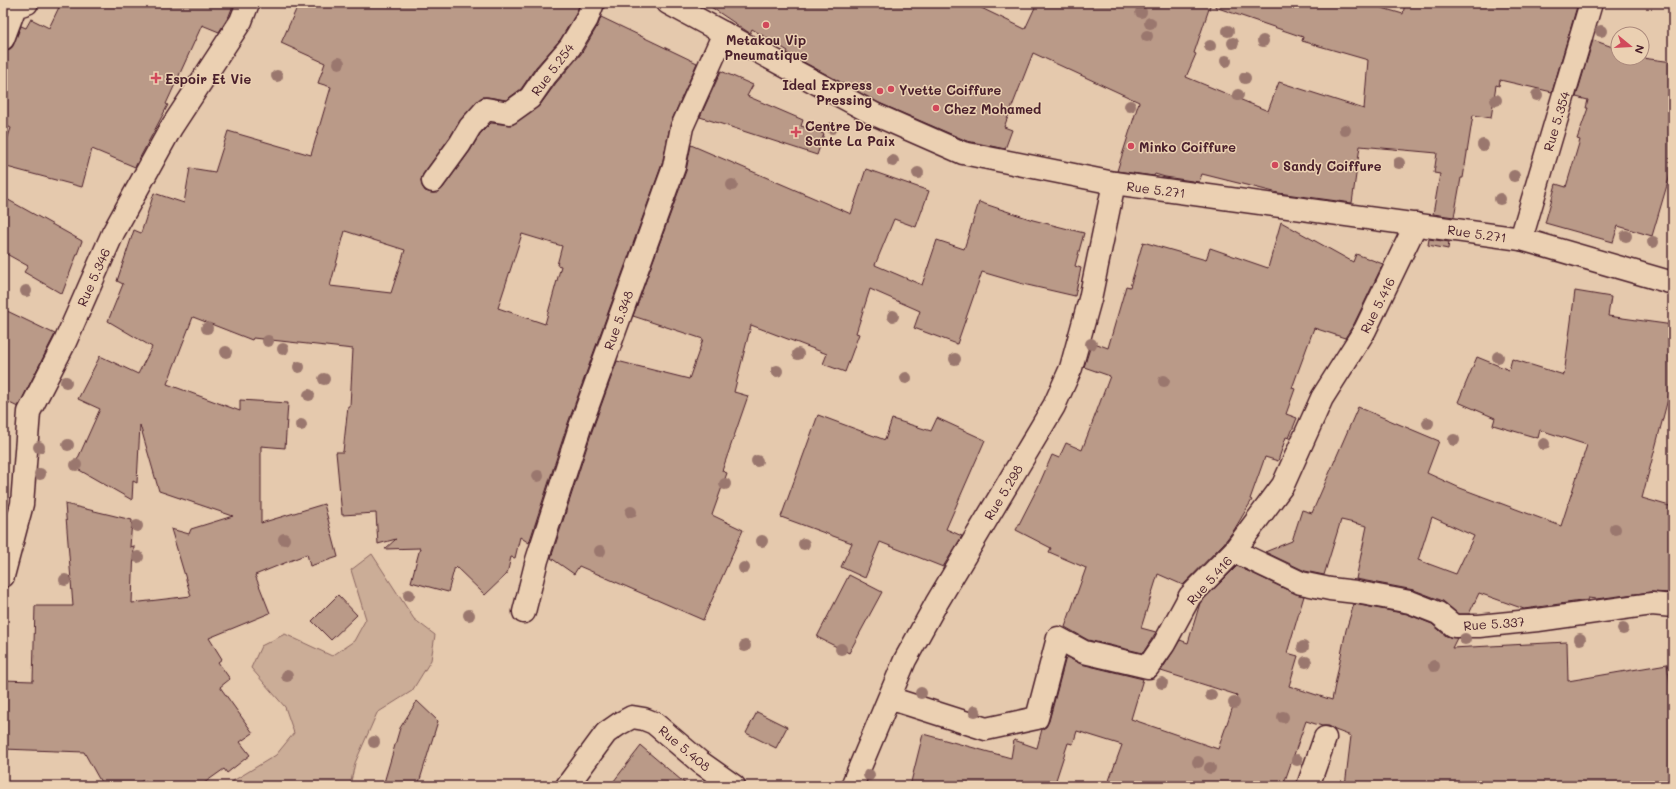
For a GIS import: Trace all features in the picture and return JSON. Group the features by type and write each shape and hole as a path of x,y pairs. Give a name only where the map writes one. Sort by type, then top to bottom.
{"street":[{"path":"3,39 15,7 27,3"},
{"name":"Rue 5.346","path":"3,576 22,504 29,412 65,342 113,233 171,128 241,21 248,3"},
{"name":"Rue 5.254","path":"433,181 460,144 470,127 486,109 509,113 530,98 546,75 570,47 587,19 593,3"},
{"name":"Rue 5.271","path":"668,3 874,114 963,153 1114,183 1521,239 1673,283"},
{"name":"Rue 5.354","path":"1521,239 1591,3"},
{"name":"Rue 5.348","path":"524,612 538,560 580,427 674,167 682,127 724,33"},
{"name":"Rue 5.298","path":"852,786 905,660 936,604 1054,406 1071,368 1090,299 1114,183"},
{"name":"Rue 5.416","path":"889,698 986,729 1037,718 1058,638 1084,652 1148,667 1164,644 1190,596 1234,551 1284,485 1322,398 1365,330 1416,224"},
{"name":"Rue 5.337","path":"1234,551 1301,583 1410,602 1438,613 1454,626 1479,626 1538,620 1652,604 1673,606"},
{"name":"Rue 5.408","path":"566,786 606,733 632,717 654,723 700,762 734,786"},
{"path":"1308,786 1324,738"}],"shaded area":[{"path":"372,554 414,619 435,635 431,660 412,691 377,713 355,763 350,786 230,786 233,781 276,755 294,733 285,707 251,668 261,646 285,634 332,656 354,641 366,619 351,570"}],"building":[{"path":"61,3 234,3 229,16 219,32 202,25 166,104 168,105 135,167 92,149 82,187 3,166 3,152 11,128 3,124 3,51 11,48 21,26 26,28 31,19 49,28"},
{"path":"299,3 580,3 576,14 560,40 536,67 521,89 506,100 482,97 461,119 423,174 421,180 422,186 425,191 431,193 438,193 443,188 470,151 480,134 491,123 512,125 540,105 556,83 581,54 601,17 697,63 671,122 662,164 568,423 529,543 520,537 515,558 511,557 507,574 485,595 455,566 448,592 411,582 420,548 385,549 396,539 378,544 376,513 342,515 336,452 343,452 348,406 350,406 353,349 253,338 252,340 193,317 167,384 240,411 240,400 288,403 285,448 261,446 261,523 324,504 338,557 310,566 307,554 255,575 270,613 209,638 222,659 218,662 230,679 220,687 253,733 240,742 250,755 227,773 224,769 200,786 149,786 144,780 132,786 103,786 84,752 3,749 3,680 33,681 35,606 73,606 65,504 132,520 130,547 134,546 132,603 191,596 171,529 189,534 191,529 233,516 159,491 140,425 137,483 133,481 132,500 74,467 100,409 78,399 100,356 138,374 152,347 108,321 123,284 117,281 134,230 141,233 154,193 184,203 190,168 215,172 228,131 311,155 331,87 318,83 325,63 281,43","holes":["345,231 405,250 391,293 330,286","522,234 562,246 557,265 561,266 545,324 498,308"]},
{"path":"705,3 971,3 1025,29 1037,3 1211,3 1194,53 1196,54 1186,77 1268,111 1279,82 1364,109 1368,60 1302,41 1303,37 1215,7 1216,3 1365,3 1403,14 1405,3 1578,3 1552,92 1500,80 1499,86 1496,85 1491,118 1473,115 1463,178 1461,178 1454,217 1433,214 1440,174 1434,173 1437,153 1360,146 1352,203 1278,193 1202,174 1199,182 1155,174 1154,176 1117,171 1139,102 1033,53 1004,127 1012,130 1005,149 967,141 879,103 787,53 788,51 752,29 750,33 748,32"},
{"path":"1593,40 1610,46 1610,66 1650,66 1650,59 1673,62 1673,165 1652,236 1618,226 1613,242 1545,223 1556,184 1566,187 1580,140 1577,139 1588,108 1586,108 1588,100 1576,97"},
{"path":"721,71 753,85 747,96 803,120 801,126 824,134 817,155 700,117"},
{"path":"691,145 851,214 866,169 929,191 916,227 894,219 875,265 922,285 937,240 964,249 979,202 1033,220 1084,233 1075,266 1081,268 1075,296 1023,284 982,272 957,344 914,328 920,311 870,289 856,333 859,334 845,372 823,364 827,354 751,325 734,392 748,396 722,471 727,473 712,515 743,530 703,620 579,566 574,574 551,558 592,431 617,361 689,379 703,339 633,316 686,171"},
{"path":"3,197 82,241 62,294 24,272 28,266 3,252"},
{"path":"1281,222 1353,262 1356,254 1383,264 1354,324 1345,338 1314,328 1292,388 1295,389 1286,414 1297,418 1289,438 1286,437 1278,461 1265,457 1250,499 1252,500 1234,530 1224,543 1183,585 1158,574 1141,628 1156,632 1143,653 1088,640 1065,627 1086,568 1049,552 1051,548 1016,530 1038,487 1052,455 1059,458 1066,443 1082,450 1110,376 1084,367 1092,342 1108,348 1126,286 1130,287 1143,242 1206,260 1210,248 1268,268"},
{"path":"1429,239 1449,242 1448,249 1428,245"},
{"path":"1575,291 1611,297 1608,316 1673,325 1673,380 1642,498 1673,507 1673,593 1650,592 1596,599 1588,598 1588,600 1524,609 1479,593 1469,614 1458,614 1443,601 1414,590 1356,579 1367,526 1341,520 1324,575 1305,571 1265,552 1292,541 1302,510 1312,513 1358,407 1439,441 1427,473 1460,488 1561,526 1587,445 1540,430 1538,438 1493,425 1495,418 1458,402 1477,357 1509,370 1512,359 1564,375","holes":["1432,517 1474,536 1456,574 1418,560"]},
{"path":"3,309 55,334 18,407 3,400"},
{"path":"818,415 885,440 892,419 931,431 937,418 985,440 946,529 962,536 943,567 880,542 865,578 841,567 852,543 781,517"},
{"path":"1237,566 1296,594 1304,596 1287,653 1298,656 1289,686 1332,700 1346,630 1354,604 1407,614 1432,624 1446,636 1457,638 1452,648 1567,642 1568,681 1667,664 1673,702 1673,786 1345,786 1351,736 1329,726 1322,726 1306,721 1283,786 1107,786 1122,745 1077,731 1073,744 1068,743 1054,786 910,786 923,734 1011,758 1014,740 1037,748 1042,729 1046,727 1049,721 1066,657 1081,664 1143,679 1131,719 1218,749 1237,695 1161,671 1180,640 1188,643 1200,603"},
{"path":"849,575 882,592 849,653 817,637"},
{"path":"338,595 357,615 331,640 312,621"},
{"path":"417,701 438,721 418,786 383,786 400,728"},
{"path":"757,712 787,727 776,748 746,733"},
{"path":"641,746 688,786 610,786"}],"place":[{"name":"Metakou Vip Pneumatique","path":"766,25"},
{"name":"Espoir Et Vie","path":"156,78"},
{"name":"Yvette Coiffure","path":"891,89"},
{"name":"Ideal Express Pressing","path":"880,91"},
{"name":"Chez Mohamed","path":"936,108"},
{"name":"Centre De Sante La Paix","path":"796,132"},
{"name":"Minko Coiffure","path":"1131,146"},
{"name":"Sandy Coiffure","path":"1275,165"}]}
